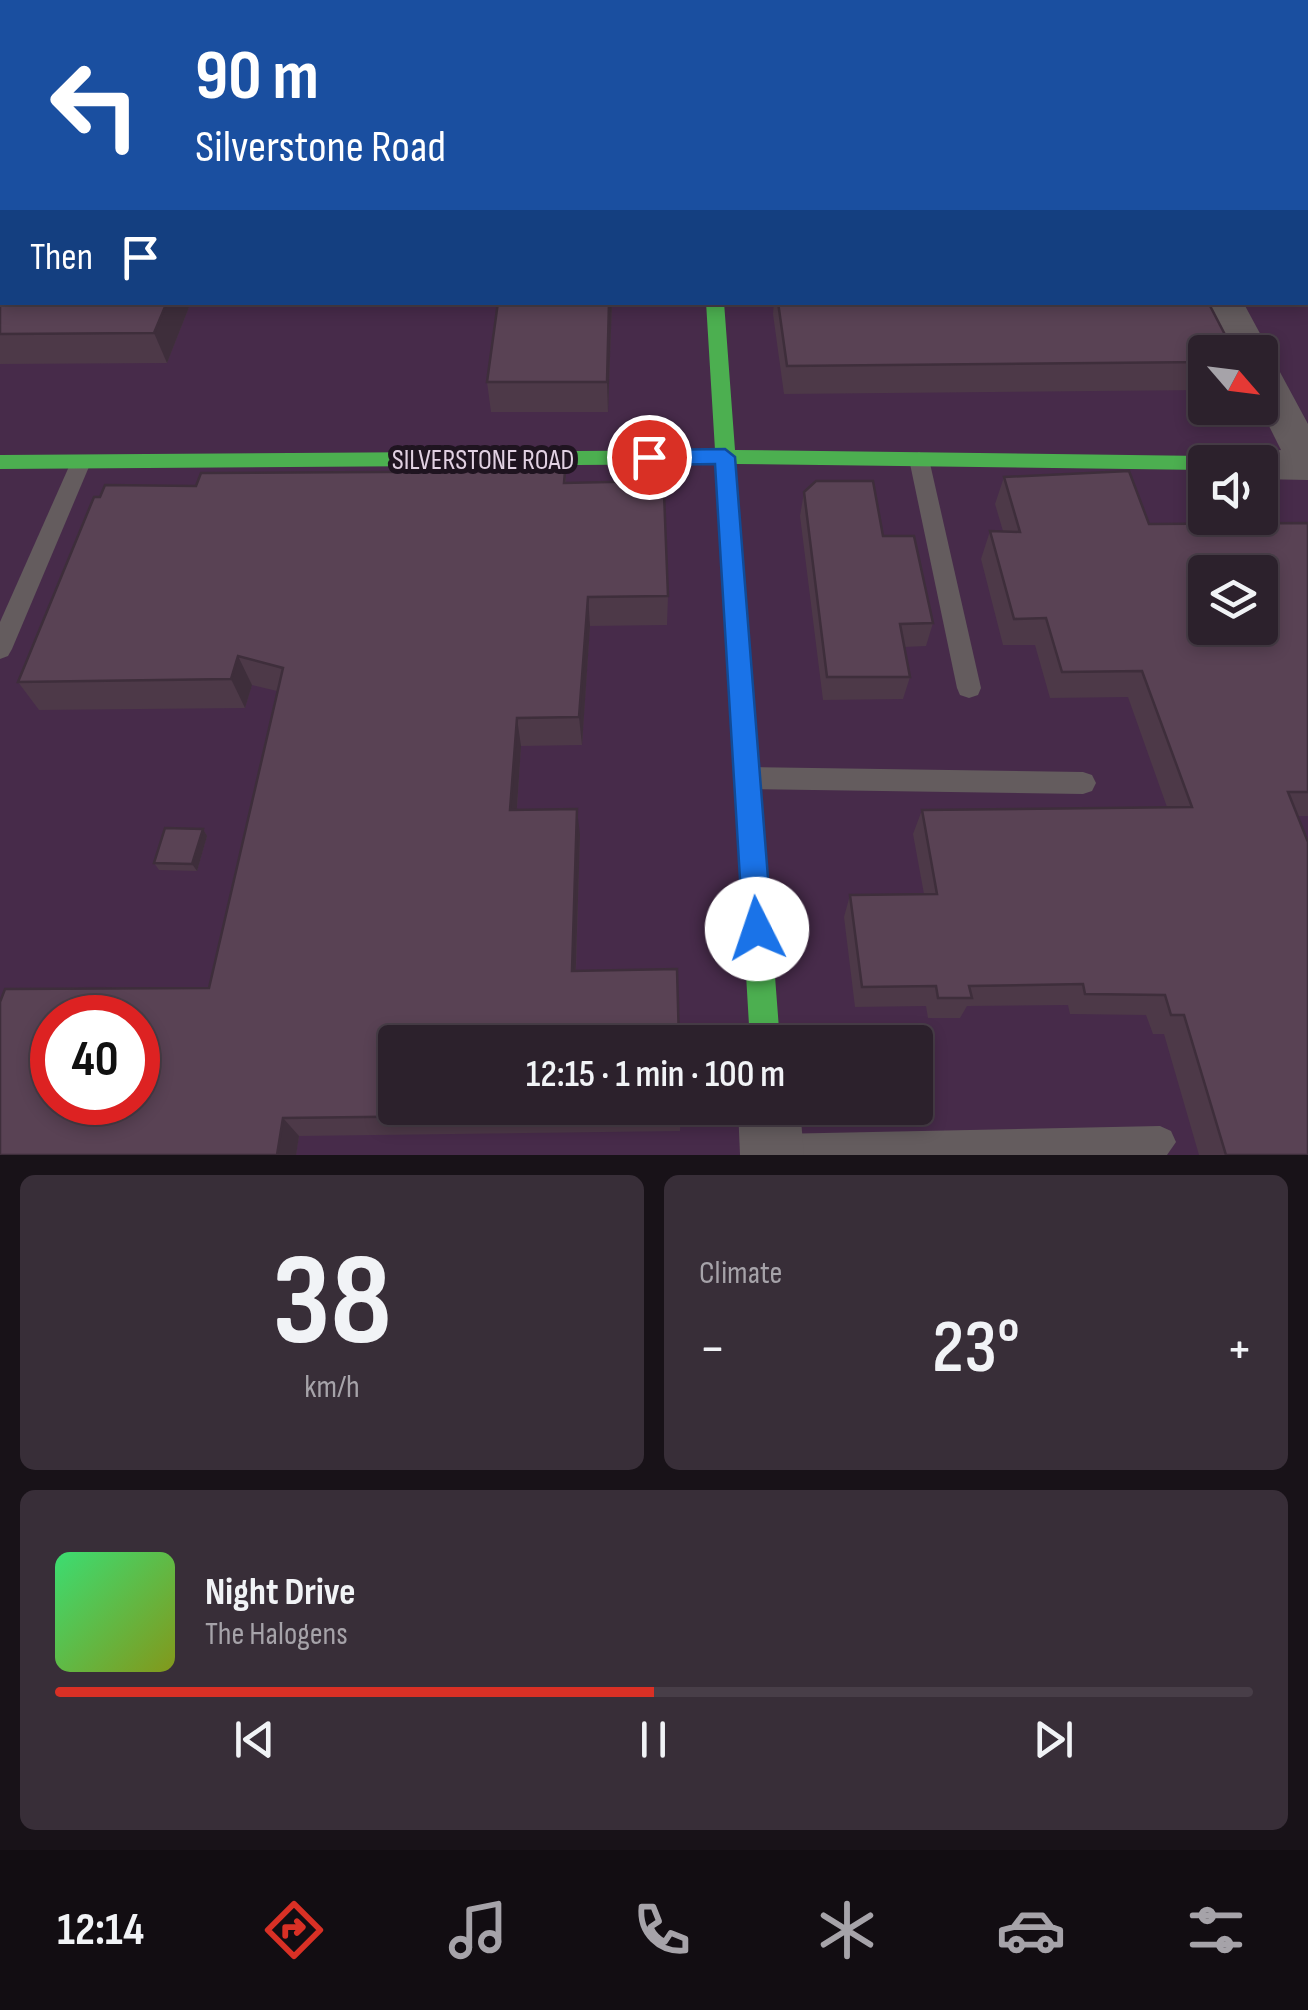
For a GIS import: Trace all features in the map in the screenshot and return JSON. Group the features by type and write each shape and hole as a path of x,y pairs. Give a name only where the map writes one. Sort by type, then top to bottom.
{"street":[{"path":"716,305 764,1025"},
{"path":"1227,305 1242,335"},
{"path":"1278,405 1308,464 1278,464"},
{"name":"SILVERSTONE ROAD","path":"0,462 725,457 1188,463"}],"lane":[{"path":"919,459 970,688"},
{"path":"0,649 81,462"},
{"path":"747,778 1083,783"},
{"path":"771,1138 1160,1142"}],"shaded area":[{"path":"0,305 1308,305 1308,1155 0,1155"}],"building":[{"path":"0,305 166,305 154,333 0,334"},
{"path":"498,305 609,305 607,382 487,382"},
{"path":"778,305 1210,305 1225,335 1188,335 1188,362 787,366"},
{"path":"565,471 564,483 657,481 658,493 664,493 668,596 588,597 579,717 517,718 510,810 577,809 572,971 677,969 679,1025 378,1025 378,1117 283,1118 277,1155 0,1155 0,1002 5,989 209,988 283,668 238,656 231,679 18,682 94,497 100,497 105,485 196,486 201,473"},
{"path":"1129,471 1149,524 1188,524 1188,535 1278,535 1278,523 1308,523 1308,792 1288,792 1308,842 1308,1155 1226,1155 1184,1015 1171,1015 1165,995 1085,994 1083,984 969,986 972,998 938,998 936,986 862,987 850,895 937,894 922,810 1192,807 1142,671 1062,672 1046,618 1014,619 990,531 1020,532 1004,477"},
{"path":"816,481 873,481 883,536 914,536 933,623 900,624 910,677 827,677 804,492"},
{"path":"165,828 203,829 192,864 154,863"}],"traffic: fast":[{"path":"715,305 764,1025"},
{"path":"0,462 725,457 1188,463"}],"route":[{"path":"649,457 725,457 757,929"}]}
